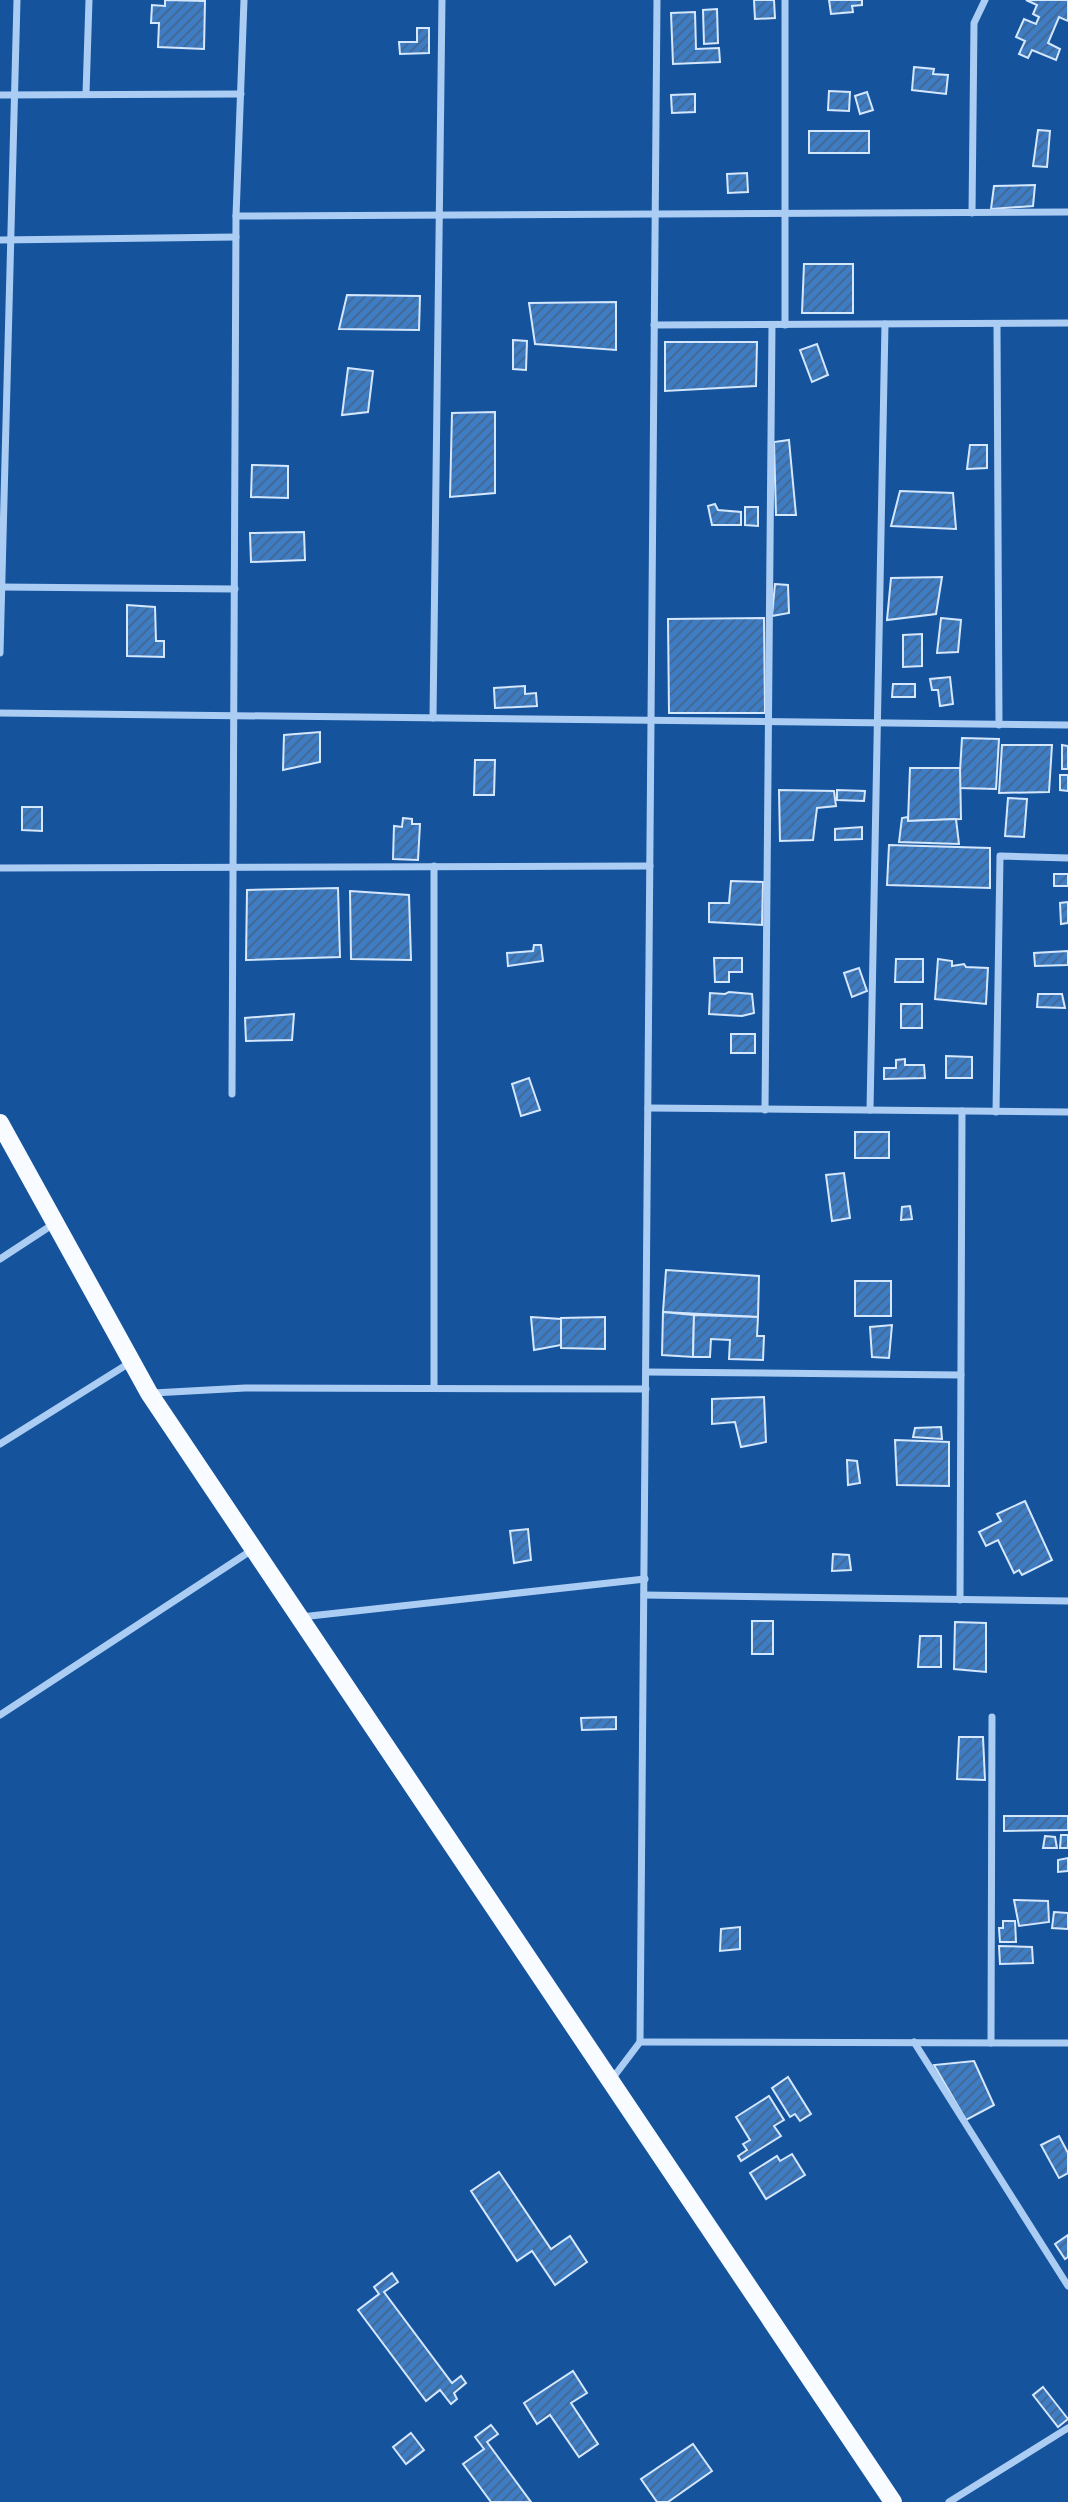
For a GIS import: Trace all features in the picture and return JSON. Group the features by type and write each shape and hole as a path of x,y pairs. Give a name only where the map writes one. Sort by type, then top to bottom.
{"main road":[{"path":"0,1123 149,1393 893,2502"}],"street":[{"path":"0,653 17,0"},
{"path":"86,94 89,0"},
{"path":"232,1094 236,216 244,0"},
{"path":"433,718 442,0"},
{"path":"610,2082 640,2042 657,0"},
{"path":"785,0 785,325"},
{"path":"972,213 974,23 985,0"},
{"path":"0,95 241,94"},
{"path":"236,216 1068,212"},
{"path":"0,240 236,237"},
{"path":"654,325 1068,323"},
{"path":"870,1111 885,324"},
{"path":"997,324 999,725"},
{"path":"765,1110 772,325"},
{"path":"1,587 235,589"},
{"path":"0,713 1068,725"},
{"path":"996,1112 1000,856 1068,858"},
{"path":"434,866 434,1388"},
{"path":"0,868 650,866"},
{"path":"648,1108 1068,1112"},
{"path":"960,1600 962,1111"},
{"path":"0,1259 55,1223"},
{"path":"0,1444 132,1362"},
{"path":"646,1372 961,1375"},
{"path":"149,1393 245,1388 646,1389"},
{"path":"0,1714 253,1549"},
{"path":"298,1617 645,1578"},
{"path":"644,1595 1068,1601"},
{"path":"991,2043 992,1717"},
{"path":"640,2042 1068,2043"},
{"path":"914,2042 1068,2286"},
{"path":"949,2502 1068,2428"}],"building":[{"path":"165,0 205,1 204,49 158,47 159,23 151,23 152,5 165,6"},
{"path":"754,0 774,0 775,18 755,19"},
{"path":"829,0 862,0 862,5 852,6 853,12 831,14"},
{"path":"1026,0 1068,0 1068,21 1059,17 1048,43 1060,49 1056,60 1032,50 1028,58 1019,54 1025,41 1016,37 1024,19 1036,24 1039,17 1033,14 1037,5"},
{"path":"717,9 718,43 704,44 703,10"},
{"path":"695,12 696,49 719,48 720,62 673,64 671,13"},
{"path":"417,28 429,28 429,53 400,54 399,42 417,42"},
{"path":"914,67 934,69 933,74 948,75 946,94 912,90"},
{"path":"829,91 850,92 849,111 828,110"},
{"path":"867,92 873,110 860,114 855,96"},
{"path":"695,94 695,112 672,113 671,95"},
{"path":"1038,130 1050,131 1047,167 1033,166"},
{"path":"809,131 869,131 869,153 809,153"},
{"path":"747,173 748,192 728,193 727,174"},
{"path":"1035,185 1033,206 991,209 994,186"},
{"path":"804,264 853,264 853,313 802,313"},
{"path":"347,295 420,296 419,330 339,329"},
{"path":"616,302 616,350 535,344 529,303"},
{"path":"513,340 527,341 526,370 513,369"},
{"path":"665,342 757,342 756,386 665,391"},
{"path":"817,344 828,375 812,382 800,350"},
{"path":"348,368 373,371 368,412 342,415"},
{"path":"495,412 495,493 450,497 452,413"},
{"path":"789,440 796,515 776,515 774,442"},
{"path":"970,445 987,445 987,468 967,469"},
{"path":"252,465 288,466 288,498 251,497"},
{"path":"900,491 953,493 956,529 891,526"},
{"path":"715,504 718,510 741,512 741,525 712,525 708,506"},
{"path":"745,507 758,507 758,526 745,525"},
{"path":"304,532 305,560 251,562 250,533"},
{"path":"942,577 936,614 887,620 891,578"},
{"path":"775,584 788,585 789,613 772,616"},
{"path":"127,605 155,607 156,641 164,641 164,657 127,656"},
{"path":"764,618 765,713 669,713 668,619"},
{"path":"941,618 961,620 958,652 937,653"},
{"path":"922,634 922,666 903,667 903,635"},
{"path":"950,677 953,704 940,706 938,690 932,690 930,679"},
{"path":"893,684 915,684 915,697 892,697"},
{"path":"525,686 525,694 536,693 537,706 495,708 494,688"},
{"path":"320,732 320,762 283,770 284,735"},
{"path":"962,738 999,739 996,789 959,788"},
{"path":"1002,745 1052,745 1049,792 999,793"},
{"path":"1062,745 1068,746 1068,769 1062,769"},
{"path":"475,760 495,760 494,795 474,795"},
{"path":"910,768 960,768 961,819 908,821"},
{"path":"1060,775 1068,775 1068,791 1060,790"},
{"path":"779,790 834,791 836,806 817,808 813,840 780,841"},
{"path":"837,790 865,791 864,801 837,800"},
{"path":"1008,798 1027,799 1024,837 1005,836"},
{"path":"22,807 42,807 42,831 22,830"},
{"path":"908,817 908,821 956,819 959,844 899,842 902,818"},
{"path":"403,818 412,819 412,824 420,824 418,860 393,859 394,826 402,827"},
{"path":"862,827 862,839 835,840 835,829"},
{"path":"889,845 990,848 990,888 887,885"},
{"path":"1054,874 1068,874 1068,886 1054,886"},
{"path":"731,881 763,882 762,925 709,922 709,903 729,903"},
{"path":"338,888 340,957 246,960 247,890"},
{"path":"350,891 409,895 411,960 351,959"},
{"path":"1068,902 1068,923 1061,924 1060,903"},
{"path":"534,945 541,945 543,961 508,966 507,953 533,951"},
{"path":"1068,951 1068,965 1035,966 1034,953"},
{"path":"714,958 742,958 742,972 729,972 729,982 715,982"},
{"path":"896,959 923,959 923,982 895,982"},
{"path":"938,959 952,961 952,966 964,964 966,967 988,968 986,1004 935,999"},
{"path":"859,968 867,991 852,997 844,973"},
{"path":"710,993 752,994 754,1013 742,1016 709,1014"},
{"path":"1038,994 1062,994 1065,1008 1037,1007"},
{"path":"901,1004 922,1004 922,1028 901,1028"},
{"path":"294,1014 292,1040 246,1041 245,1018"},
{"path":"731,1034 755,1034 755,1053 731,1053"},
{"path":"946,1056 972,1057 972,1078 946,1078"},
{"path":"905,1059 905,1065 924,1065 925,1078 884,1079 884,1068 896,1068 896,1060"},
{"path":"529,1078 540,1110 521,1116 512,1084"},
{"path":"855,1132 889,1132 889,1158 855,1158"},
{"path":"844,1173 850,1218 832,1221 826,1175"},
{"path":"910,1206 912,1219 901,1220 902,1207"},
{"path":"666,1270 759,1276 758,1317 663,1312"},
{"path":"855,1281 891,1281 891,1316 855,1316"},
{"path":"663,1312 694,1315 693,1357 662,1355"},
{"path":"694,1315 758,1317 757,1336 764,1336 763,1360 729,1359 730,1340 711,1339 710,1357 693,1357"},
{"path":"531,1317 561,1319 561,1345 534,1350"},
{"path":"605,1317 605,1349 561,1348 561,1318"},
{"path":"892,1325 889,1358 872,1357 870,1327"},
{"path":"764,1397 766,1442 741,1447 735,1422 712,1424 712,1399"},
{"path":"941,1427 942,1439 913,1437 915,1428"},
{"path":"895,1440 949,1442 949,1486 897,1485"},
{"path":"847,1460 857,1461 860,1483 848,1485"},
{"path":"1025,1501 1052,1560 1022,1575 1019,1570 1014,1573 998,1540 986,1546 979,1532 1001,1521 997,1514"},
{"path":"528,1529 531,1560 514,1563 510,1531"},
{"path":"833,1554 849,1555 851,1570 832,1571"},
{"path":"752,1621 773,1621 773,1654 752,1654"},
{"path":"955,1622 986,1623 986,1672 954,1669"},
{"path":"920,1636 941,1636 941,1667 918,1667"},
{"path":"616,1717 616,1729 582,1730 581,1718"},
{"path":"959,1737 983,1737 985,1780 957,1779"},
{"path":"1004,1816 1068,1816 1068,1830 1004,1831"},
{"path":"1061,1835 1068,1835 1068,1848 1060,1848"},
{"path":"1045,1836 1055,1837 1057,1848 1043,1848"},
{"path":"1068,1858 1068,1871 1058,1872 1058,1860"},
{"path":"1014,1900 1048,1901 1049,1922 1019,1926"},
{"path":"1054,1912 1068,1913 1068,1929 1052,1928"},
{"path":"1003,1921 1015,1921 1016,1942 1000,1942 999,1928 1003,1928"},
{"path":"740,1927 740,1949 720,1951 721,1929"},
{"path":"999,1946 1032,1947 1033,1963 1000,1964"},
{"path":"974,2061 994,2105 966,2120 934,2065"},
{"path":"788,2077 811,2114 800,2121 795,2114 790,2117 772,2088"},
{"path":"769,2096 784,2120 774,2126 781,2136 741,2161 738,2156 747,2150 743,2144 750,2140 736,2117"},
{"path":"1059,2136 1068,2153 1068,2173 1059,2178 1041,2145"},
{"path":"792,2154 805,2175 766,2199 750,2173 777,2156 780,2161"},
{"path":"499,2172 551,2249 570,2236 587,2262 555,2285 532,2251 517,2261 471,2191"},
{"path":"1068,2235 1068,2257 1065,2259 1055,2244"},
{"path":"392,2273 398,2282 384,2292 452,2383 461,2376 466,2383 454,2393 457,2399 451,2404 440,2390 426,2401 358,2310 379,2294 374,2287"},
{"path":"573,2371 587,2393 571,2403 598,2444 579,2457 550,2415 537,2424 524,2403"},
{"path":"1043,2387 1068,2419 1058,2427 1033,2395"},
{"path":"491,2425 498,2434 487,2442 531,2502 491,2502 463,2464 484,2449 475,2437"},
{"path":"411,2433 424,2450 406,2464 393,2447"},
{"path":"693,2444 712,2471 668,2502 657,2502 641,2479"}]}
